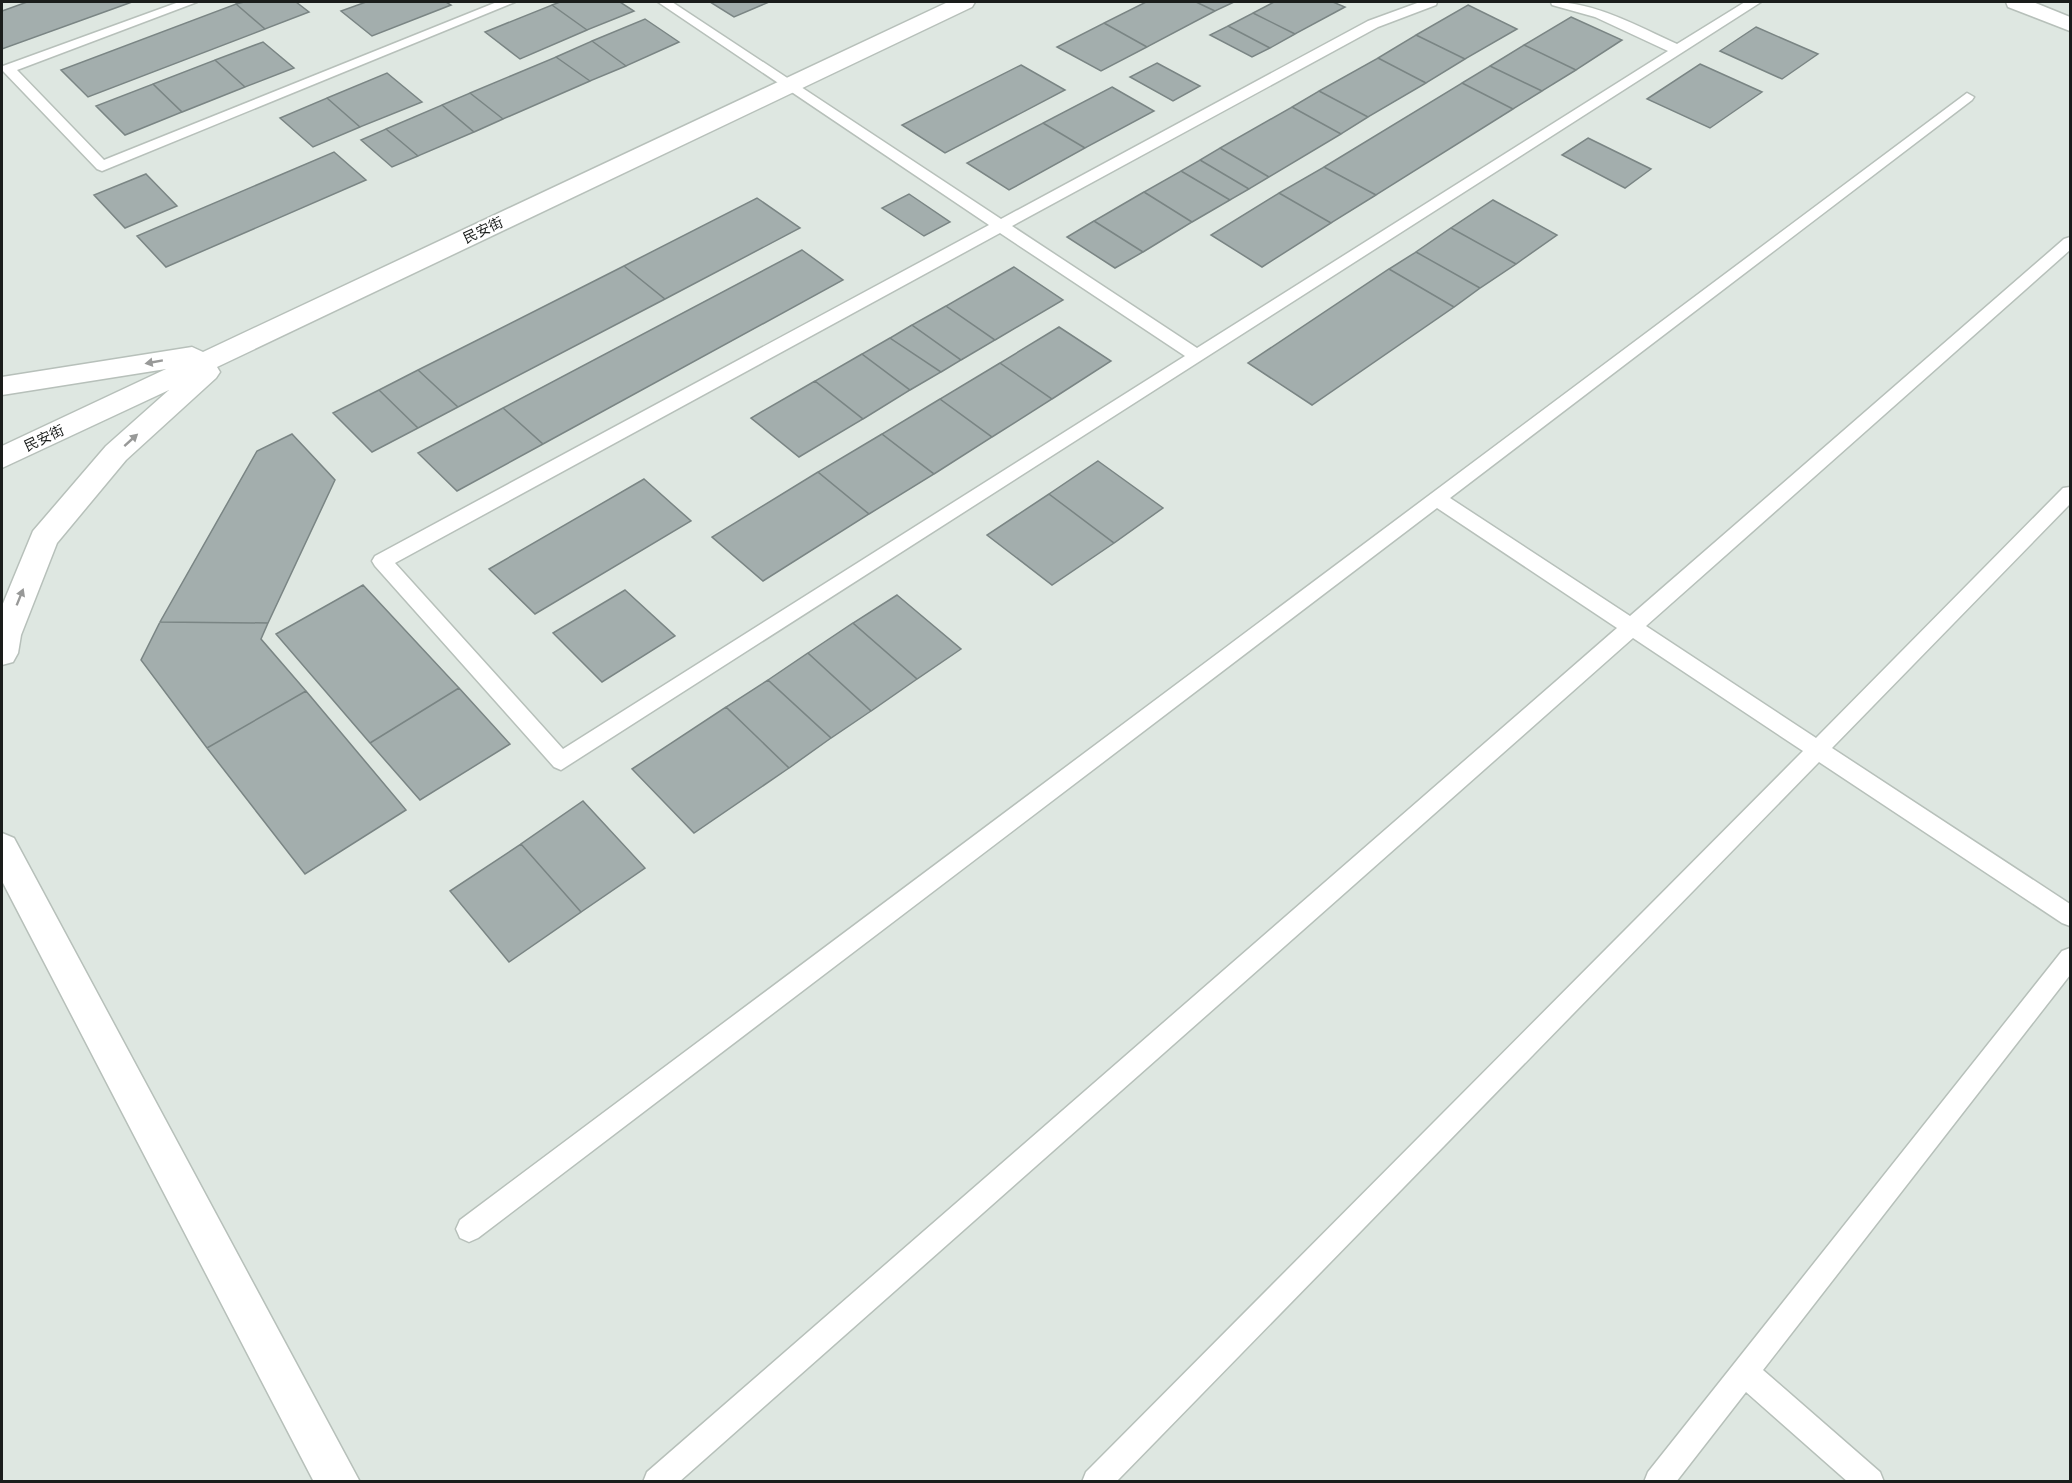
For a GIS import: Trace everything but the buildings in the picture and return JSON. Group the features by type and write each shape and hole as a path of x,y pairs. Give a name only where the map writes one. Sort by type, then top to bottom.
{"street":[{"name":"民安街","path":"2,458 964,2"},
{"path":"2016,2 2070,25"},
{"path":"2,386 232,349"},
{"path":"2,652 5,635 44,539 116,453 232,349"},
{"path":"2,848 338,1482"}],"lane":[{"path":"190,2 8,69 102,166 508,2"},
{"path":"664,2 1197,356"},
{"path":"1431,2 1373,24 382,561 561,761 1754,2"},
{"path":"1557,2 1600,14 1678,50"},
{"path":"469,1228 1966,97"},
{"path":"657,1482 2070,242"},
{"path":"1096,1482 2070,493"},
{"path":"1436,498 2070,916"},
{"path":"1658,1482 2070,958"},
{"path":"1744,1372 1870,1482"}]}
